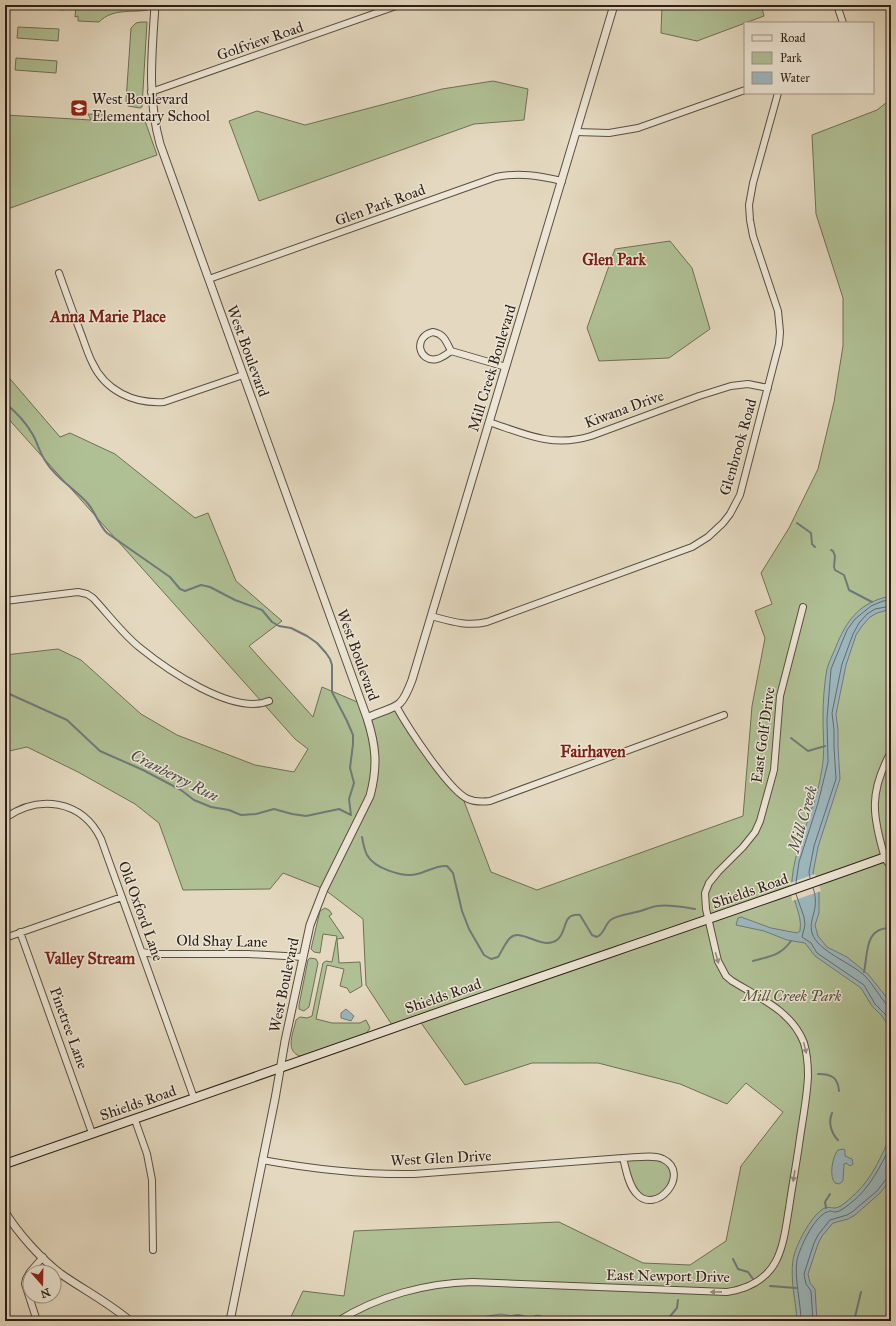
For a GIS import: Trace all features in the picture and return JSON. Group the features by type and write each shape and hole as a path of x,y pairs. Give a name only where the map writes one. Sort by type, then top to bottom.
{"main road":[{"name":"Shields Road","path":"5,1164 92,1133 135,1120 386,1030 708,920 888,856"}],"street":[{"name":"West Boulevard","path":"155,5 151,92 153,116 160,144 367,718 375,747 376,757 374,781 366,805 335,865 320,898 310,926 280,1068 230,1321"},
{"name":"Golfview Road","path":"151,92 400,5"},
{"name":"Mill Creek Boulevard","path":"396,706 401,702 412,680 614,5"},
{"path":"837,5 843,22"},
{"path":"576,132 609,133 638,128 744,90"},
{"name":"Glenbrook Road","path":"431,616 472,625 487,622 684,551 700,543 716,531 732,510 740,495 779,344 779,321 776,302 753,236 749,205 753,183 778,94"},
{"name":"Glen Park Road","path":"209,279 496,177 511,174 522,174 535,175 562,181"},
{"path":"59,273 92,364 104,381 120,393 141,401 164,402 243,375"},
{"path":"451,351 440,358 431,359 424,355 421,351 420,342 424,335 433,332 438,333 444,337 451,351 506,367"},
{"name":"Kiwana Drive","path":"489,422 541,439 557,441 573,440 591,436 699,396 731,386 748,384 768,388"},
{"path":"5,601 64,593 78,592 87,594 93,598 138,646 185,680 211,693 237,701 258,704 269,702"},
{"name":"East Golf Drive","path":"708,920 705,893 709,883 718,872 743,848 755,832 760,821 774,770 780,696 803,607"},
{"path":"367,718 378,712 396,706 404,720 447,780 462,796 482,802 490,801 724,715"},
{"path":"891,752 882,768 876,787 874,807 880,842 888,856 891,866"},
{"name":"Old Oxford Lane","path":"5,818 26,807 46,803 68,808 85,817 94,826 101,839 194,1098"},
{"path":"5,938 122,897"},
{"name":"East Newport Drive","path":"338,1321 358,1310 389,1298 426,1287 453,1283 727,1292 749,1287 764,1276 775,1261 786,1228 807,1084 808,1063 806,1050 800,1035 789,1018 774,1006 726,976 718,961 708,920"},
{"name":"Pinetree Lane","path":"20,932 92,1133"},
{"name":"Old Shay Lane","path":"142,952 154,954 248,954 303,957"},
{"path":"135,1120 147,1154 152,1180 153,1250"},
{"name":"West Glen Drive","path":"262,1160 336,1172 414,1174 623,1158 657,1157 668,1162 673,1171 674,1178 669,1190 662,1197 648,1200 638,1195 632,1188 623,1158"},
{"path":"5,1212 19,1232 60,1273 112,1307 130,1321"},
{"path":"37,1264 43,1257"},
{"path":"31,1304 37,1321"}],"green space":[{"path":"5,5 64,5 64,10"},
{"path":"69,5 148,5 148,10 116,13 99,22 78,21 78,16 75,17 76,6"},
{"path":"662,5 761,5 764,16 744,22 744,23 697,41 661,33"},
{"path":"147,22 142,107 140,108 128,106 126,101 131,28 136,23"},
{"path":"18,27 59,29 58,41 17,38"},
{"path":"16,58 57,61 56,73 15,70"},
{"path":"493,81 528,89 524,120 474,124 259,201 229,121 257,111 305,125 442,89"},
{"name":"Mill Creek Park","path":"891,99 891,1321 289,1321 303,1291 344,1296 354,1231 559,1222 643,1263 690,1265 726,1241 741,1166 783,1112 746,1083 727,1104 680,1084 598,1063 532,1063 465,1085 419,1020 394,1028 366,985 363,919 324,889 283,873 270,889 183,890 159,823 135,804 78,772 27,747 5,752 5,655 58,649 81,660 141,714 177,735 255,765 294,772 308,749 295,739 5,415 5,373 60,437 70,433 115,454 195,518 208,513 236,581 282,621 249,646 313,717 322,687 362,704 367,717 396,706 404,720 462,796 491,872 537,890 743,816 752,706 765,638 755,611 772,604 761,573 789,528 818,469 834,402 843,346 843,298 816,214 812,135 877,110"},
{"path":"88,114 144,118 157,155 5,210 5,115 91,120"},
{"path":"670,241 692,268 710,329 669,358 599,361 587,328 615,249"},
{"path":"325,908 332,914 329,916 344,938 337,939 339,963 360,962 362,986 350,993 347,988 340,986 344,969 327,965 316,1019 332,1023 360,1023 366,1020 370,1028 366,1034 300,1056 292,1050 291,1045 296,1020 300,1017 307,1018 312,1016 323,963 326,961 332,962 337,936 323,934 320,953 314,952 311,949 320,911"},
{"path":"310,958 316,959 318,963 309,1007 304,1011 299,1009 299,1005 308,960"},
{"path":"657,1157 671,1166 672,1184 656,1199 638,1195 623,1158"}],"water":[{"path":"891,596 891,609 877,613 870,617 856,635 846,665 836,714 840,779 818,847 813,873 819,893 819,913 815,925 818,936 827,947 847,957 868,974 891,1003 891,1030 882,1016 872,1006 861,988 815,956 805,943 787,940 764,931 736,925 738,918 741,917 771,928 797,933 800,931 800,918 792,887 793,870 820,781 824,750 823,700 827,669 839,639 855,614 870,603"},
{"path":"346,1009 354,1016 351,1021 341,1018 341,1013"},
{"path":"891,1135 891,1179 880,1193 855,1215 848,1219 833,1223 822,1236 808,1274 810,1283 815,1289 817,1321 797,1321 792,1268 794,1254 800,1240 818,1213 829,1207 835,1208 840,1206 850,1199 862,1186 876,1166"},
{"path":"838,1150 845,1150 845,1156 852,1159 853,1164 850,1166 846,1163 844,1164 843,1181 839,1184 835,1183 833,1180 832,1167 836,1153"},
{"path":"501,1314 512,1316 518,1321 431,1321 453,1318 469,1319"},
{"path":"538,1315 551,1319 563,1319 568,1321 530,1321 534,1316"}],"pier":[{"path":"815,874 821,891 792,901 790,883"}],"waterway":[{"path":"5,403 17,414 30,430 42,456 50,468 84,499 107,533 170,577 180,589 185,591 201,585 210,587 235,600 262,610 272,622 279,626 291,628 307,636 317,643 326,653 332,665 332,692 353,735 350,768 354,783 349,799 351,815"},
{"path":"797,523 811,533 812,544 815,547"},
{"path":"831,550 835,556 835,570 844,575 849,590 872,602"},
{"name":"Cranberry Run","path":"5,692 67,720 100,751 143,770 181,790 194,800 211,807 229,810 241,815 256,814 274,809 306,816 339,809 351,815"},
{"path":"791,738 808,751 825,746"},
{"name":"Cranberry Run","path":"362,837 367,855 376,864 389,871 404,875 411,875 447,866 453,873 462,911 469,929 484,955 491,959 498,957 508,940 515,935 520,935 545,943 551,943 557,940 563,932 567,920 574,915 580,915 592,935 597,937 602,933 609,921 621,916 662,905 695,909"},
{"path":"864,972 867,950 872,937 876,932 882,929 891,928"},
{"path":"753,961 779,953 791,941"},
{"path":"818,1074 833,1077 837,1082 839,1091"},
{"path":"832,1113 830,1120 831,1127 838,1140"},
{"path":"826,1208 825,1202 830,1194"},
{"path":"733,1259 738,1269 748,1272 753,1279"},
{"path":"770,1286 796,1288"},
{"path":"854,1321 861,1292"},
{"path":"666,1321 677,1308 678,1300"},
{"path":"512,1316 518,1315 531,1318"}],"place":[{"name":"West Boulevard Elementary School","path":"79,108"}],"district":[{"name":"Glen Park","path":"614,259"},
{"name":"Anna Marie Place","path":"108,316"},
{"name":"Fairhaven","path":"593,751"},
{"name":"Valley Stream","path":"90,958"}],"water label":[{"name":"Mill Creek","path":"802,819"}]}
